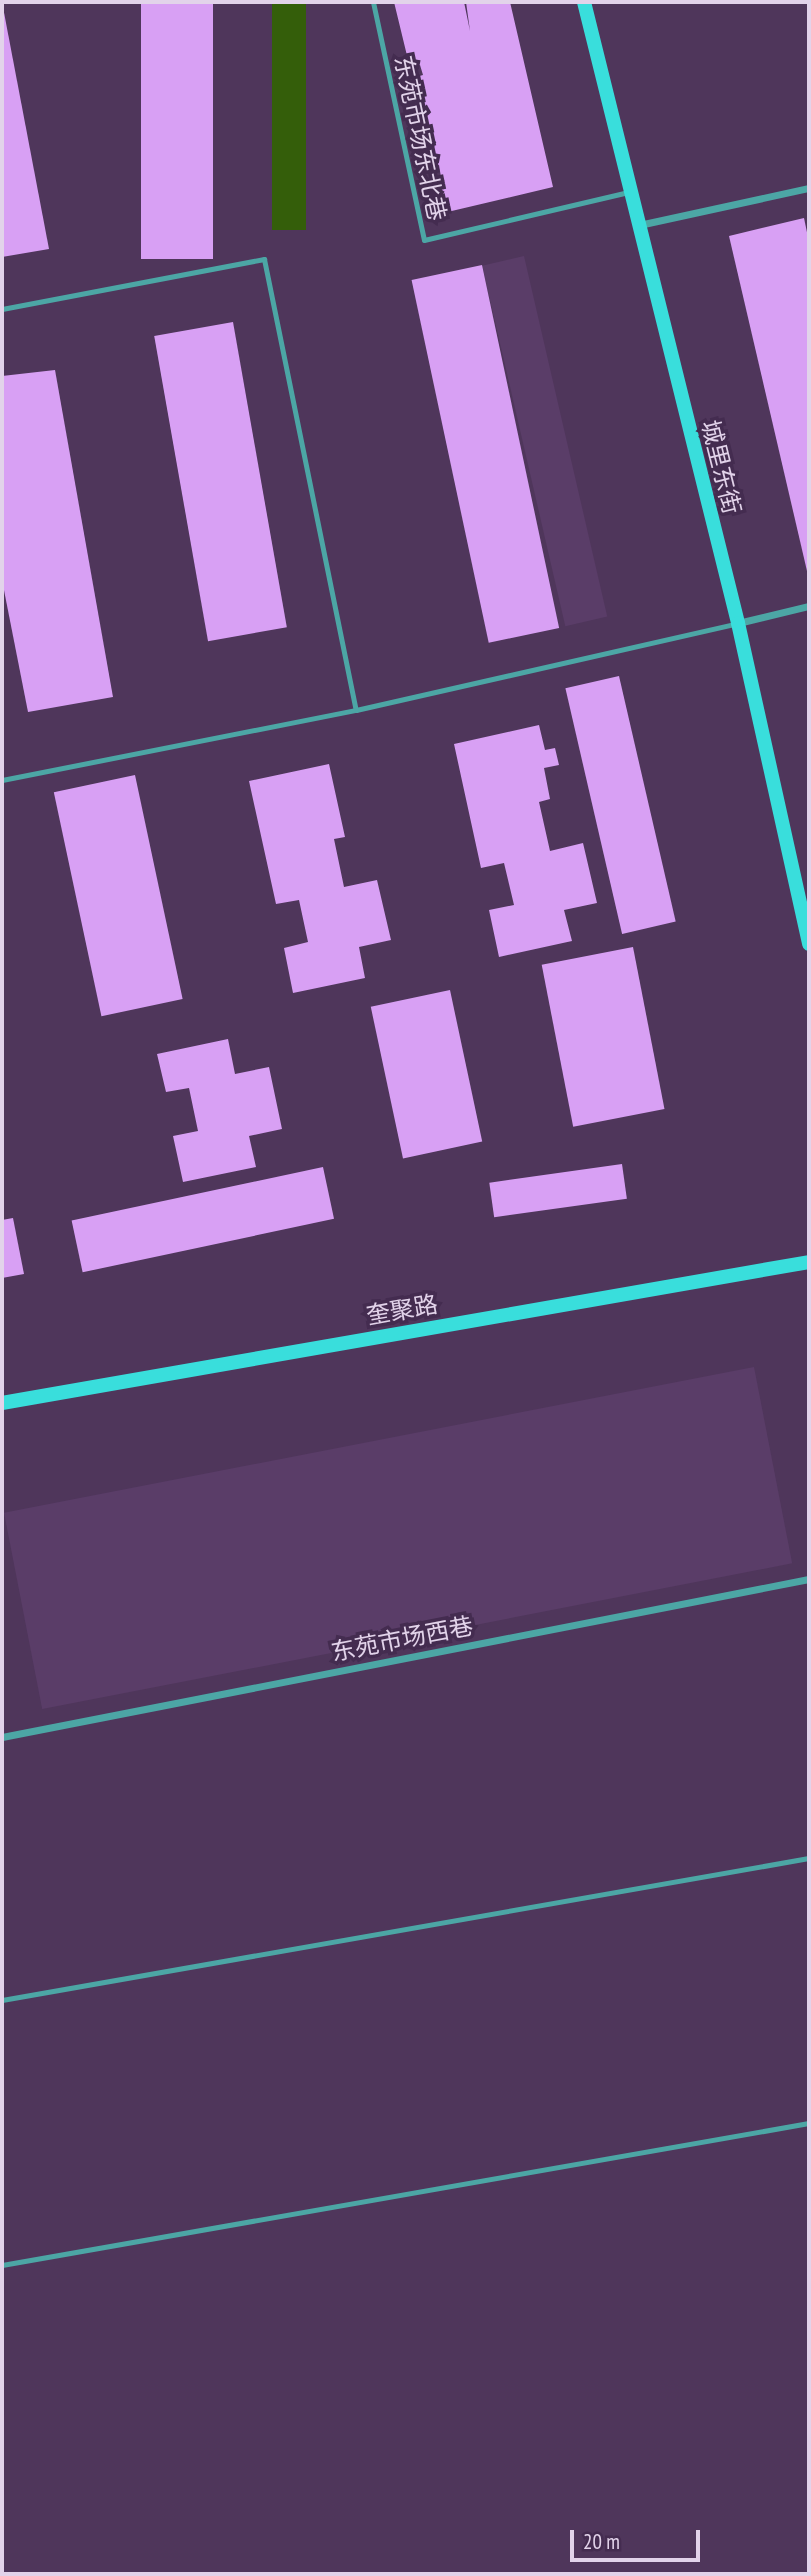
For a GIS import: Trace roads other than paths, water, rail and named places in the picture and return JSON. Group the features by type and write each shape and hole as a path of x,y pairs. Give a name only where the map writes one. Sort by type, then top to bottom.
{"street":[{"name":"城里东街","path":"584,2 635,225 738,623 809,944"},
{"path":"635,225 809,188"},
{"path":"738,623 809,606"},
{"name":"奎聚路","path":"2,1403 809,1262"},
{"name":"东苑市场西巷","path":"2,1737 809,1579"}],"lane":[{"name":"东苑市场东北巷","path":"373,2 424,240 628,192"},
{"path":"2,309 264,259 356,710"},
{"path":"2,780 356,710 738,623"},
{"path":"2,2000 809,1858"},
{"path":"2,2265 809,2123"}]}
